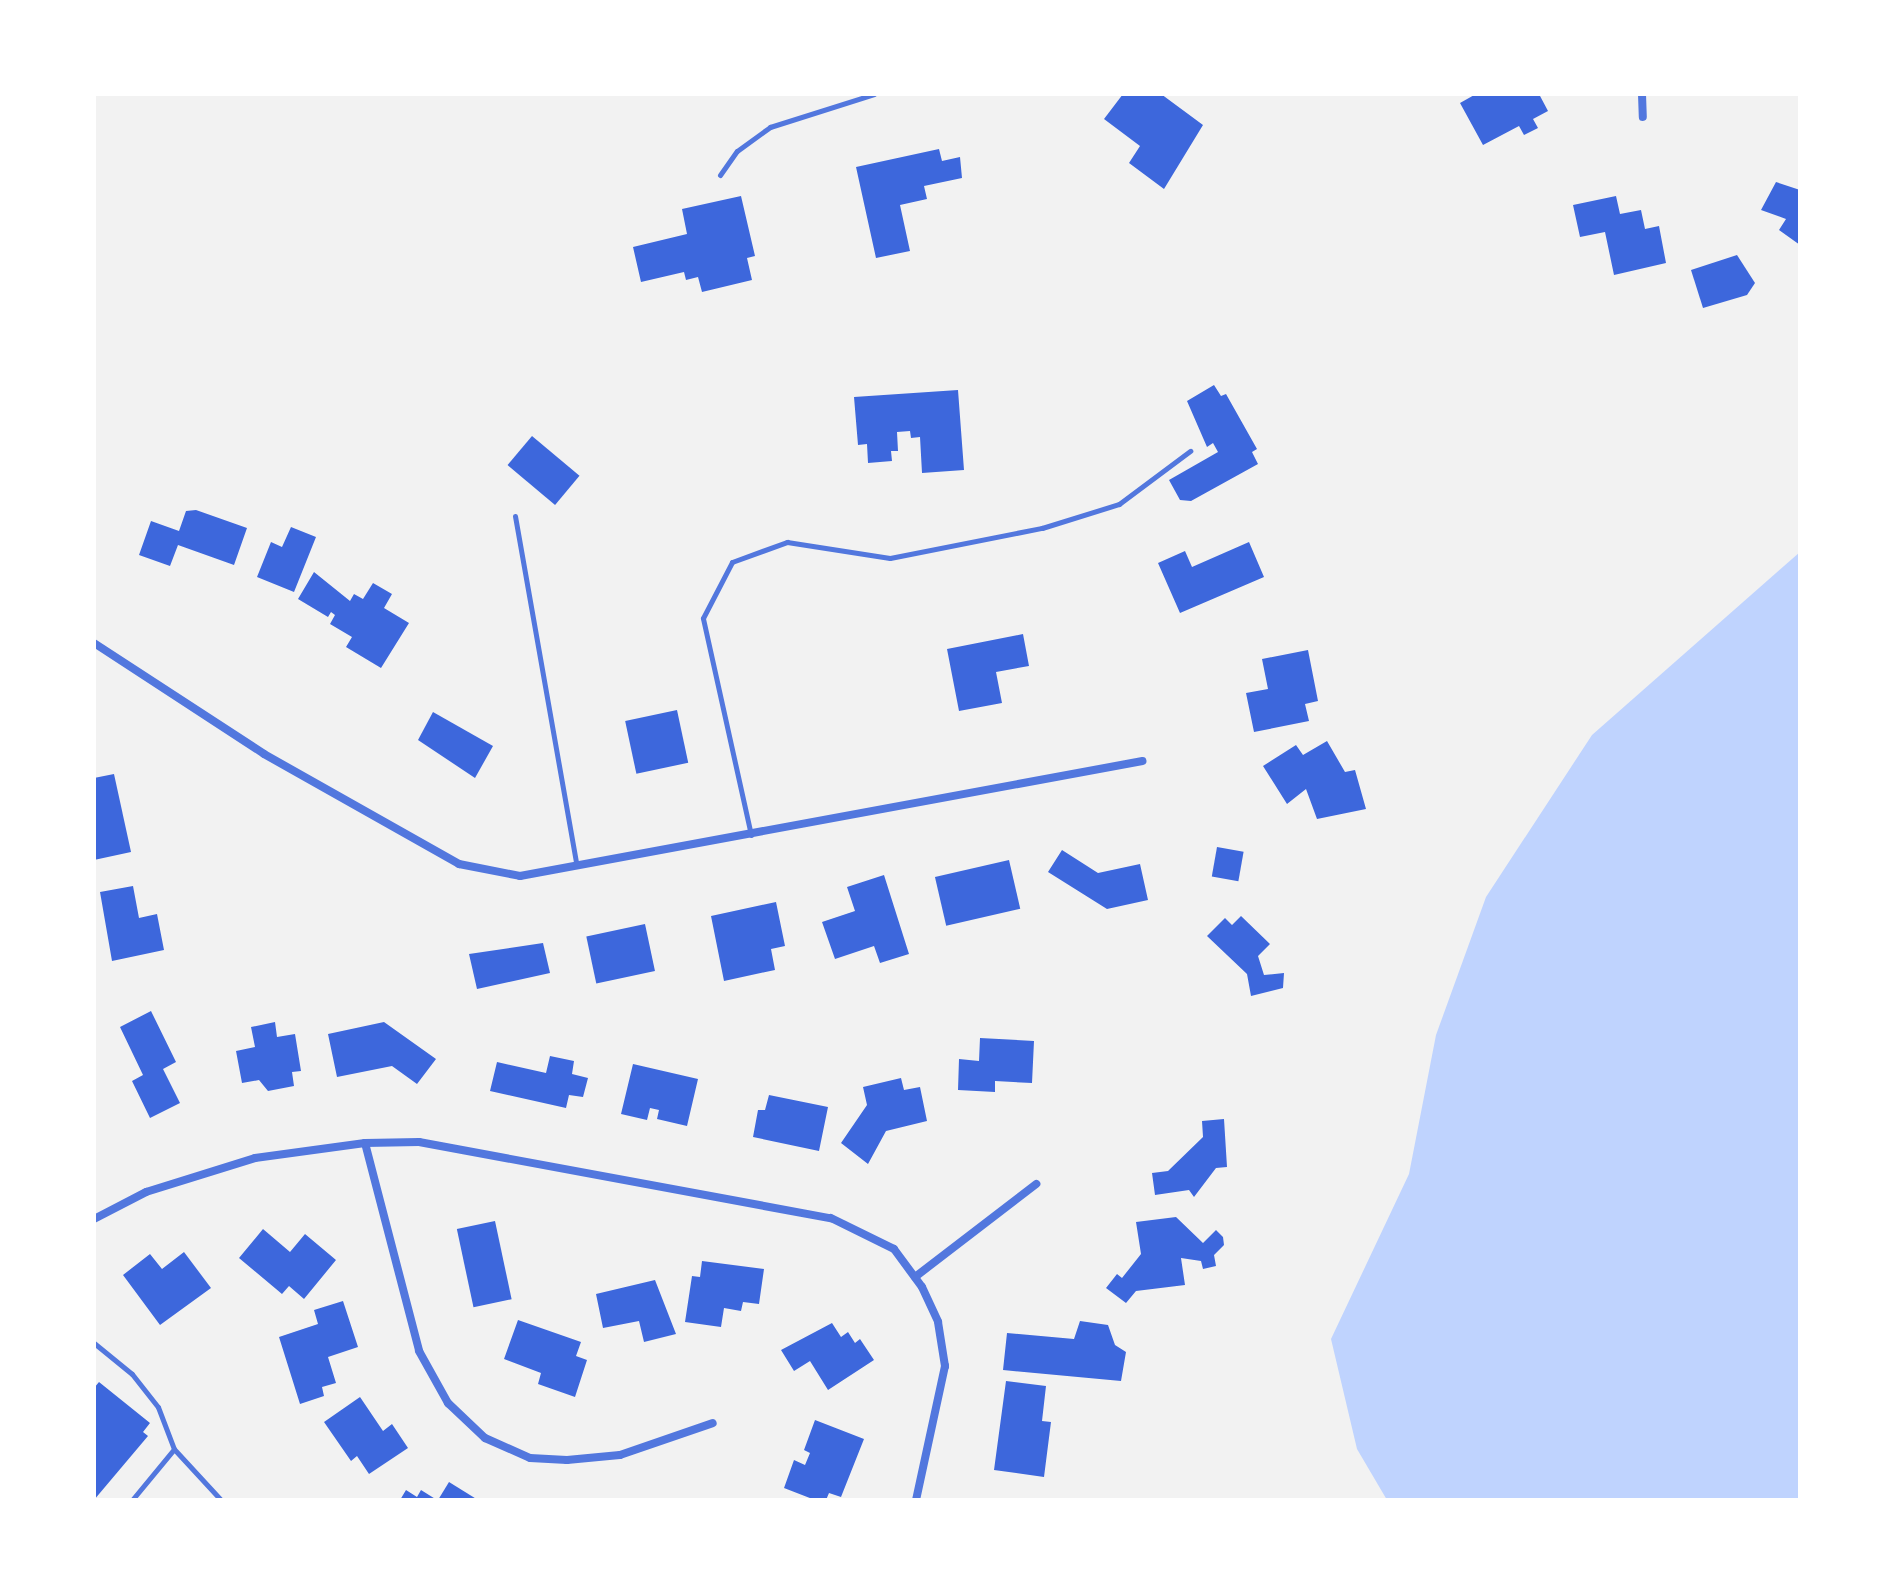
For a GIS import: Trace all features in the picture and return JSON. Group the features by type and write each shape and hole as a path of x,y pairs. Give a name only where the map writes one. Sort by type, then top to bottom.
{"street":[{"path":"1642,94 1643,117"},
{"path":"94,643 264,754 459,864 520,876 751,836 1142,761"},
{"path":"94,1219 146,1192 255,1158 365,1143 452,1146 831,1218 894,1249 915,1277 938,1322 945,1366 916,1500"},
{"path":"365,1143 419,1351 448,1403 485,1438 530,1458 567,1460 620,1455 713,1423"},
{"path":"915,1277 1036,1184"}],"lane":[{"path":"720,175 737,151 770,127 874,94"},
{"path":"751,836 703,618 732,562 787,542 890,558 1042,528 1119,504 1190,451"},
{"path":"515,516 577,868"},
{"path":"94,1343 132,1374 158,1407 174,1449 221,1500"},
{"path":"132,1500 174,1449"}],"water":[{"path":"1800,552 1800,1500 1387,1500 1357,1449 1331,1339 1409,1174 1436,1035 1486,897 1592,735"}],"building":[{"path":"1123,94 1161,94 1203,125 1164,189 1129,163 1140,146 1104,119"},
{"path":"1476,94 1539,94 1548,111 1533,119 1538,128 1524,135 1519,126 1483,145 1460,103"},
{"path":"939,149 942,161 960,157 962,178 924,186 927,199 900,205 910,251 876,258 856,167"},
{"path":"1776,182 1800,190 1800,245 1779,230 1786,219 1761,210"},
{"path":"741,196 755,256 747,258 752,280 702,292 698,277 686,280 684,272 641,282 633,247 687,234 682,209"},
{"path":"1616,196 1620,214 1641,210 1645,229 1659,226 1666,263 1614,275 1605,232 1580,237 1573,205"},
{"path":"1737,255 1755,283 1747,295 1703,308 1691,270"},
{"path":"1214,385 1221,396 1226,394 1257,449 1252,452 1258,464 1191,501 1180,500 1169,480 1218,452 1213,443 1207,447 1187,401"},
{"path":"958,390 964,470 922,473 920,437 911,438 910,431 897,432 898,451 891,451 892,461 868,463 867,444 858,445 854,397"},
{"path":"532,436 579,476 555,505 508,465"},
{"path":"196,510 247,528 234,565 178,545 170,566 139,555 151,521 179,531 186,511"},
{"path":"291,527 316,537 294,592 257,577 271,542 282,547"},
{"path":"1249,542 1264,577 1180,613 1158,563 1185,551 1192,567"},
{"path":"314,572 350,601 354,594 363,599 373,583 392,594 384,608 409,623 381,668 346,647 352,637 330,624 335,615 331,612 328,617 298,599"},
{"path":"1023,634 1029,666 996,672 1002,703 959,711 947,649"},
{"path":"1308,650 1318,701 1305,704 1309,721 1254,732 1246,693 1268,689 1262,659"},
{"path":"677,710 688,763 636,774 625,721"},
{"path":"433,712 493,746 475,778 418,740"},
{"path":"1327,741 1345,772 1355,770 1366,809 1317,819 1306,789 1287,804 1263,766 1296,745 1303,755"},
{"path":"114,774 131,852 94,860 94,778"},
{"path":"1217,847 1244,852 1238,881 1212,877"},
{"path":"1062,850 1098,873 1140,864 1148,900 1107,909 1048,872"},
{"path":"1009,860 1020,909 946,926 935,877"},
{"path":"884,875 909,954 880,963 874,946 835,959 822,922 855,911 847,887"},
{"path":"133,886 139,918 157,914 164,950 112,961 100,892"},
{"path":"776,902 785,946 771,949 775,970 724,981 711,916"},
{"path":"1241,916 1270,944 1258,956 1264,975 1284,973 1283,988 1251,996 1247,974 1207,936 1225,918 1232,925"},
{"path":"645,924 655,971 596,983 586,936"},
{"path":"543,943 550,973 477,989 469,954"},
{"path":"151,1011 176,1062 163,1069 180,1103 150,1118 132,1081 143,1075 120,1027"},
{"path":"275,1022 277,1037 295,1034 301,1071 292,1072 294,1086 268,1091 259,1080 242,1083 236,1051 255,1047 251,1027"},
{"path":"384,1022 436,1059 417,1084 392,1066 337,1077 328,1034"},
{"path":"980,1038 1034,1041 1032,1083 995,1081 995,1092 958,1090 959,1059 979,1061"},
{"path":"550,1056 574,1061 572,1074 588,1078 583,1097 569,1095 566,1108 490,1091 497,1062 546,1073"},
{"path":"633,1064 698,1079 687,1126 657,1119 659,1110 650,1108 647,1120 621,1114"},
{"path":"901,1078 904,1090 920,1087 927,1121 886,1131 868,1164 841,1143 867,1105 863,1087"},
{"path":"769,1095 828,1107 819,1151 753,1137 758,1110 765,1110"},
{"path":"1224,1119 1227,1167 1216,1168 1194,1197 1189,1190 1155,1195 1152,1173 1168,1171 1203,1137 1202,1121"},
{"path":"1176,1217 1203,1243 1216,1230 1223,1237 1224,1245 1214,1255 1216,1266 1203,1269 1201,1261 1181,1258 1185,1285 1136,1291 1126,1303 1106,1288 1117,1274 1122,1278 1141,1254 1136,1222"},
{"path":"495,1221 512,1299 473,1307 457,1229"},
{"path":"263,1229 290,1252 305,1234 336,1260 304,1299 289,1286 282,1294 239,1258"},
{"path":"184,1252 211,1288 160,1325 123,1275 150,1254 162,1269"},
{"path":"702,1261 764,1269 759,1304 743,1302 741,1311 724,1308 721,1327 685,1322 692,1276 700,1277"},
{"path":"655,1280 676,1334 644,1342 639,1321 603,1328 596,1294"},
{"path":"343,1301 358,1347 328,1357 336,1383 322,1387 324,1396 300,1404 279,1337 318,1324 314,1310"},
{"path":"518,1320 581,1342 576,1356 587,1360 575,1397 538,1384 541,1373 504,1359"},
{"path":"1080,1321 1108,1325 1115,1345 1126,1352 1121,1381 1003,1370 1007,1333 1074,1339"},
{"path":"832,1323 841,1337 848,1332 855,1343 860,1339 874,1360 828,1390 810,1361 794,1371 781,1350"},
{"path":"1006,1381 1046,1386 1042,1421 1051,1422 1044,1477 994,1470"},
{"path":"99,1382 150,1423 143,1432 148,1436 94,1500 94,1388"},
{"path":"360,1397 383,1431 392,1424 408,1448 369,1474 357,1456 351,1461 324,1422"},
{"path":"815,1420 864,1439 841,1497 829,1493 826,1500 815,1500 784,1488 794,1460 805,1465 810,1453 804,1450"},
{"path":"449,1482 478,1500 438,1500"},
{"path":"406,1490 417,1497 421,1490 437,1500 400,1500"}]}
